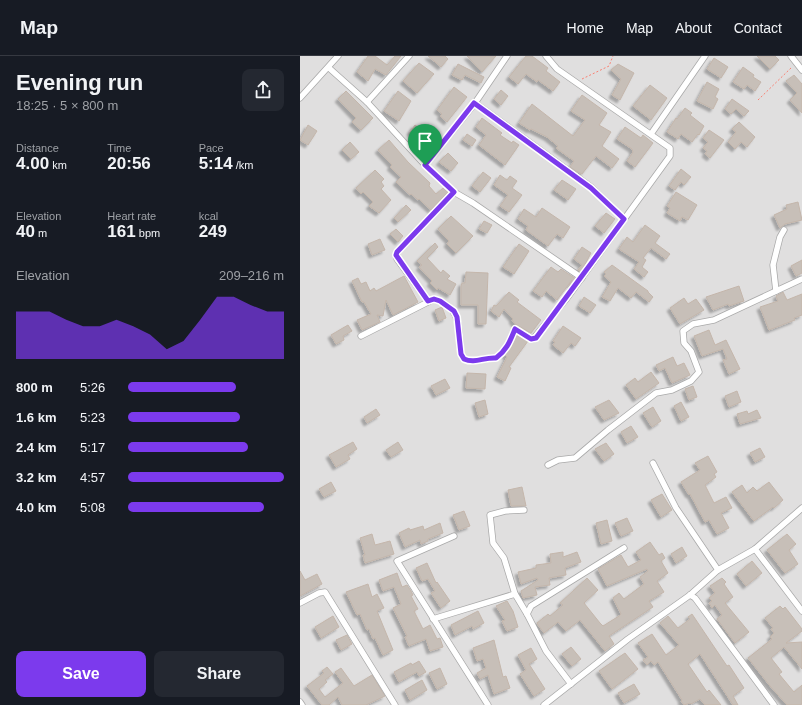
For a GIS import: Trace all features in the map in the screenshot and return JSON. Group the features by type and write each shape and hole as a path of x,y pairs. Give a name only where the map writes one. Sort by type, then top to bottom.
{"street":[{"path":"300,98 329,68 338,56"},
{"path":"367,102 408,56"},
{"path":"425,165 474,103 507,56"},
{"path":"361,336 434,299 440,301 454,311 464,359 474,362 488,358 496,358 503,353 509,345 515,329 531,339 536,338 582,278 670,156 670,148 557,69 546,56"},
{"path":"652,134 705,56"},
{"path":"791,56 802,70"},
{"path":"329,68 367,102 425,165 454,192 473,203 582,278"},
{"path":"474,103 591,188 624,219"},
{"path":"428,301 397,259 397,252 454,192"},
{"path":"776,291 773,265 780,237 784,230"},
{"path":"548,465 558,460 575,458 656,393 672,390 691,381 699,372 691,352 684,343 683,331 693,324 714,320 802,279"},
{"path":"654,463 676,508 718,570"},
{"path":"544,705 628,639 690,595 718,570 755,549 802,508"},
{"path":"524,510 505,511 490,515 493,543 504,558 515,594 546,651 571,684"},
{"path":"454,536 397,562 488,705"},
{"path":"527,614 531,606 624,548"},
{"path":"755,549 802,611"},
{"path":"300,603 319,593 325,592 395,705"},
{"path":"433,619 515,594"},
{"path":"690,595 695,598 774,705"}],"path":[{"path":"576,82 609,66 613,56"},
{"path":"758,100 797,63"}],"shaded area":[{"path":"300,56 802,56 802,705 300,705"}],"building":[{"path":"368,56 375,56 387,65 395,56 401,56 386,75 375,69 368,81 357,72"},
{"path":"428,56 445,56 448,59 441,67"},
{"path":"467,56 496,56 482,72"},
{"path":"526,56 532,56 548,68 546,71 560,82 553,91 538,80 537,82 526,74 518,84 509,77"},
{"path":"757,56 775,56 779,60 770,69"},
{"path":"714,58 728,67 721,78 707,69"},
{"path":"419,63 434,74 417,93 403,81"},
{"path":"458,64 484,77 481,83 465,75 462,80 452,75"},
{"path":"618,64 634,73 620,100 612,95 621,79 611,70"},
{"path":"743,67 754,75 753,77 761,82 755,91 747,85 744,89 733,82"},
{"path":"794,75 802,84 802,113 790,100 797,93 786,81"},
{"path":"707,82 719,89 715,97 718,99 713,109 697,101"},
{"path":"650,85 667,98 651,120 633,106"},
{"path":"454,87 467,97 447,122 440,116 442,114 437,110"},
{"path":"501,90 508,96 501,105 494,99"},
{"path":"346,91 373,118 361,130 352,122 356,118 338,99"},
{"path":"398,91 411,101 399,121 384,111"},
{"path":"582,95 607,113 599,125 611,132 602,146 619,159 612,168 596,156 582,174 570,167 574,161 556,148 558,146 547,137 531,129 530,130 519,123 532,104 573,136 585,120 571,111"},
{"path":"732,99 749,111 744,116 736,109 731,114 725,109"},
{"path":"685,108 692,113 690,115 704,126 699,135 698,134 692,142 681,134 678,139 667,132"},
{"path":"482,118 502,133 500,135 512,143 513,141 519,145 505,165 479,145 486,135 476,127"},
{"path":"739,122 755,137 747,147 741,142 735,149 728,142 736,132 732,129"},
{"path":"308,125 317,131 308,145 300,140"},
{"path":"415,125 425,132 420,139 410,132"},
{"path":"625,127 641,138 643,135 653,143 635,167 627,161 633,152 632,149 617,139"},
{"path":"709,130 724,140 710,158 705,154 707,151 703,148 708,142 703,138"},
{"path":"467,134 476,140 472,146 463,140"},
{"path":"389,140 408,162 430,183 429,186 436,194 443,188 448,192 431,210 419,199 418,200 411,194 410,195 396,182 401,177 390,167 392,165 378,150"},
{"path":"350,142 359,152 351,159 342,150"},
{"path":"448,153 458,163 451,171 439,162"},
{"path":"681,169 691,177 684,185 681,182 675,190 669,186"},
{"path":"375,170 384,179 381,182 384,186 381,189 391,200 379,213 369,206 373,202 363,192 361,194 356,188"},
{"path":"483,172 491,178 480,192 472,186"},
{"path":"500,175 507,180 510,176 517,181 512,188 522,195 509,212 500,206 508,195 494,185"},
{"path":"562,180 576,189 568,200 554,190"},
{"path":"676,192 697,205 688,220 682,217 680,221 667,213 670,208 667,206"},
{"path":"798,202 802,220 785,224 780,228 774,215 787,209 786,205"},
{"path":"406,205 411,210 398,222 394,218"},
{"path":"542,208 570,227 563,238 557,234 548,246 526,230 528,226 518,219 524,209 536,217"},
{"path":"606,213 615,219 604,233 595,226"},
{"path":"451,216 473,236 456,253 447,244 449,241 438,229"},
{"path":"484,221 492,225 487,233 479,229"},
{"path":"645,225 660,236 655,243 670,254 666,259 651,248 643,258 646,260 642,267 648,272 644,277 634,269 639,262 619,249 627,237 633,242"},
{"path":"396,229 403,236 398,242 390,234"},
{"path":"380,239 385,250 372,255 368,244"},
{"path":"435,243 438,247 427,258 441,273 443,270 450,276 447,279 456,284 450,295 438,288 437,290 430,283 432,281 419,267 422,265 417,261"},
{"path":"519,244 529,251 514,274 503,267"},
{"path":"582,247 591,253 581,272 578,270 582,265 574,259"},
{"path":"802,260 802,273 796,276 791,266"},
{"path":"612,265 648,291 653,297 649,302 636,292 631,298 618,288 610,301 602,297 611,282 604,276 606,274 604,272"},
{"path":"551,267 558,272 561,269 576,279 569,286 572,280 557,300 546,291 542,297 533,291"},
{"path":"466,272 488,273 486,324 478,324 478,305 461,305 461,286 462,283 465,283"},
{"path":"404,276 418,302 393,315 386,300 383,316 377,315 380,322 362,330 357,320 371,314 364,302 362,302 352,281 358,278 361,284 366,282 370,291 374,288 376,291"},
{"path":"739,286 744,301 729,306 728,304 713,310 706,297"},
{"path":"509,292 519,300 517,302 541,320 531,333 515,324 512,320 513,319 504,309 499,317 491,311 494,305 496,306"},
{"path":"783,292 787,300 802,294 802,315 794,318 795,320 769,330 760,307 778,301 776,296"},
{"path":"584,297 596,305 590,313 579,306"},
{"path":"684,298 688,304 696,299 704,310 680,324 670,308"},
{"path":"442,307 446,318 439,321 435,310"},
{"path":"348,325 352,331 343,336 344,340 336,344 331,335"},
{"path":"563,326 581,338 575,346 571,343 563,353 553,345 555,342 553,341"},
{"path":"709,330 715,345 726,340 740,369 729,374 723,360 727,359 723,349 702,356 694,336"},
{"path":"517,335 528,341 509,367 511,368 505,381 497,377 507,357 505,355"},
{"path":"673,357 677,366 684,363 690,375 672,383 665,368 659,371 656,365"},
{"path":"651,372 659,383 636,399 626,385 635,378 638,382"},
{"path":"467,373 486,374 485,389 466,388"},
{"path":"445,379 450,388 436,395 431,386"},
{"path":"693,386 697,397 689,400 685,389"},
{"path":"737,391 741,402 729,407 725,396"},
{"path":"485,400 488,414 479,417 475,403"},
{"path":"609,400 619,413 604,420 595,407"},
{"path":"681,402 689,417 681,421 674,406"},
{"path":"653,407 661,421 652,427 643,413"},
{"path":"376,409 380,415 367,423 364,417"},
{"path":"757,410 761,418 740,424 737,414 747,411 748,414"},
{"path":"631,426 638,437 627,443 621,432"},
{"path":"353,442 357,449 348,455 350,459 336,467 329,455"},
{"path":"398,442 403,450 391,457 386,450"},
{"path":"606,443 614,454 604,461 595,449"},
{"path":"760,448 765,457 755,462 750,453"},
{"path":"708,456 717,472 714,474 716,477 705,485 714,503 726,497 732,508 721,513 729,528 717,534 709,520 705,522 690,494 689,495 681,482 700,470 695,463"},
{"path":"331,482 336,491 324,497 319,489"},
{"path":"769,482 783,500 774,508 773,507 754,521 732,492 742,485 747,493 753,487 757,491"},
{"path":"522,487 526,506 511,506 508,490"},
{"path":"662,494 672,510 661,517 651,500"},
{"path":"464,511 470,526 459,530 453,515"},
{"path":"627,518 633,531 621,536 615,523"},
{"path":"607,520 612,541 601,544 596,523"},
{"path":"440,523 443,533 428,539 428,541 421,544 420,540 405,547 399,533 409,528 410,530 423,526 424,530"},
{"path":"372,534 375,545 390,541 394,554 365,563 363,555 365,555 360,538"},
{"path":"787,534 796,544 789,550 798,564 785,573 767,550"},
{"path":"650,542 659,555 662,553 665,558 661,561 668,573 657,581 664,592 649,601 653,607 609,636 614,644 605,651 580,620 566,631 558,622 544,633 537,623 548,614 550,616 563,605 560,603 587,578 598,590 584,603 600,623 603,626 619,616 621,614 613,598 619,593 624,599 644,584 640,577 648,571 647,569 607,586 598,569 621,555 628,567 641,560 636,552"},
{"path":"682,547 687,556 676,563 671,554"},
{"path":"563,552 563,557 577,552 581,562 565,568 566,575 549,578 550,585 535,587 537,595 523,598 521,591 538,580 537,578 521,584 518,572 536,568 536,565 551,563 550,554"},
{"path":"752,561 762,573 746,586 737,574"},
{"path":"427,563 436,583 437,582 450,601 441,608 431,593 435,591 428,579 422,581 416,568"},
{"path":"300,571 305,580 317,574 322,584 300,596"},
{"path":"397,573 402,587 407,585 413,595 411,596 418,609 414,611 423,629 430,625 437,639 440,638 443,647 430,651 426,639 409,646 405,637 407,636 393,608 401,604 394,587 383,591 379,580"},
{"path":"722,578 726,582 724,584 733,597 725,603 749,632 735,643 717,619 722,615 715,605 712,608 709,603 712,601 709,598 715,593 710,586"},
{"path":"368,584 372,597 377,594 384,608 377,611 393,650 383,655 375,638 373,639 369,629 367,630 360,614 357,615 346,592"},
{"path":"507,601 513,611 518,627 507,631 502,621 505,620 496,606"},
{"path":"780,606 783,609 785,607 802,629 802,631 786,643 802,642 802,669 784,647 771,658 782,672 779,674 794,692 802,685 802,704 800,705 787,705 748,658 772,639 770,637 774,633 771,629 773,628 765,618"},
{"path":"478,611 484,623 473,629 472,626 455,635 451,625"},
{"path":"692,614 727,666 729,665 744,688 733,696 738,705 733,705 700,654 688,664 707,692 709,690 721,705 705,705 700,699 691,704 684,705 658,662 654,665 651,661 647,665 643,660 648,657 638,643 652,634 666,655 679,645 660,623 668,616 678,628 690,619 688,617"},
{"path":"333,616 339,627 321,638 315,627"},
{"path":"347,635 352,644 341,650 336,640"},
{"path":"494,640 503,677 506,676 510,688 494,694 488,675 480,679 477,673 486,668 483,659 477,661 473,648"},
{"path":"571,647 581,659 572,666 562,654"},
{"path":"531,648 537,659 529,664 545,689 534,696 520,674 526,670 518,655"},
{"path":"625,653 638,669 612,689 599,671"},
{"path":"419,661 426,672 419,676 417,672 399,682 394,672 411,663 412,665"},
{"path":"327,667 333,674 325,680 327,682 319,689 325,697 343,683 335,672 341,668 354,686 372,675 385,696 366,705 342,705 338,697 329,705 322,705 307,686 324,673 322,671"},
{"path":"440,668 447,684 437,689 429,673"},
{"path":"422,680 427,690 410,700 405,690"},
{"path":"634,684 640,694 624,703 618,693"}],"route":[{"path":"474,103 591,188 624,219 536,338 531,339 515,329 509,345 503,353 496,358 488,358 474,362 468,361 464,359 461,354 457,317 454,311 440,301 434,299 428,301 397,259 396,255 397,252 454,192 425,165 474,103"}]}
